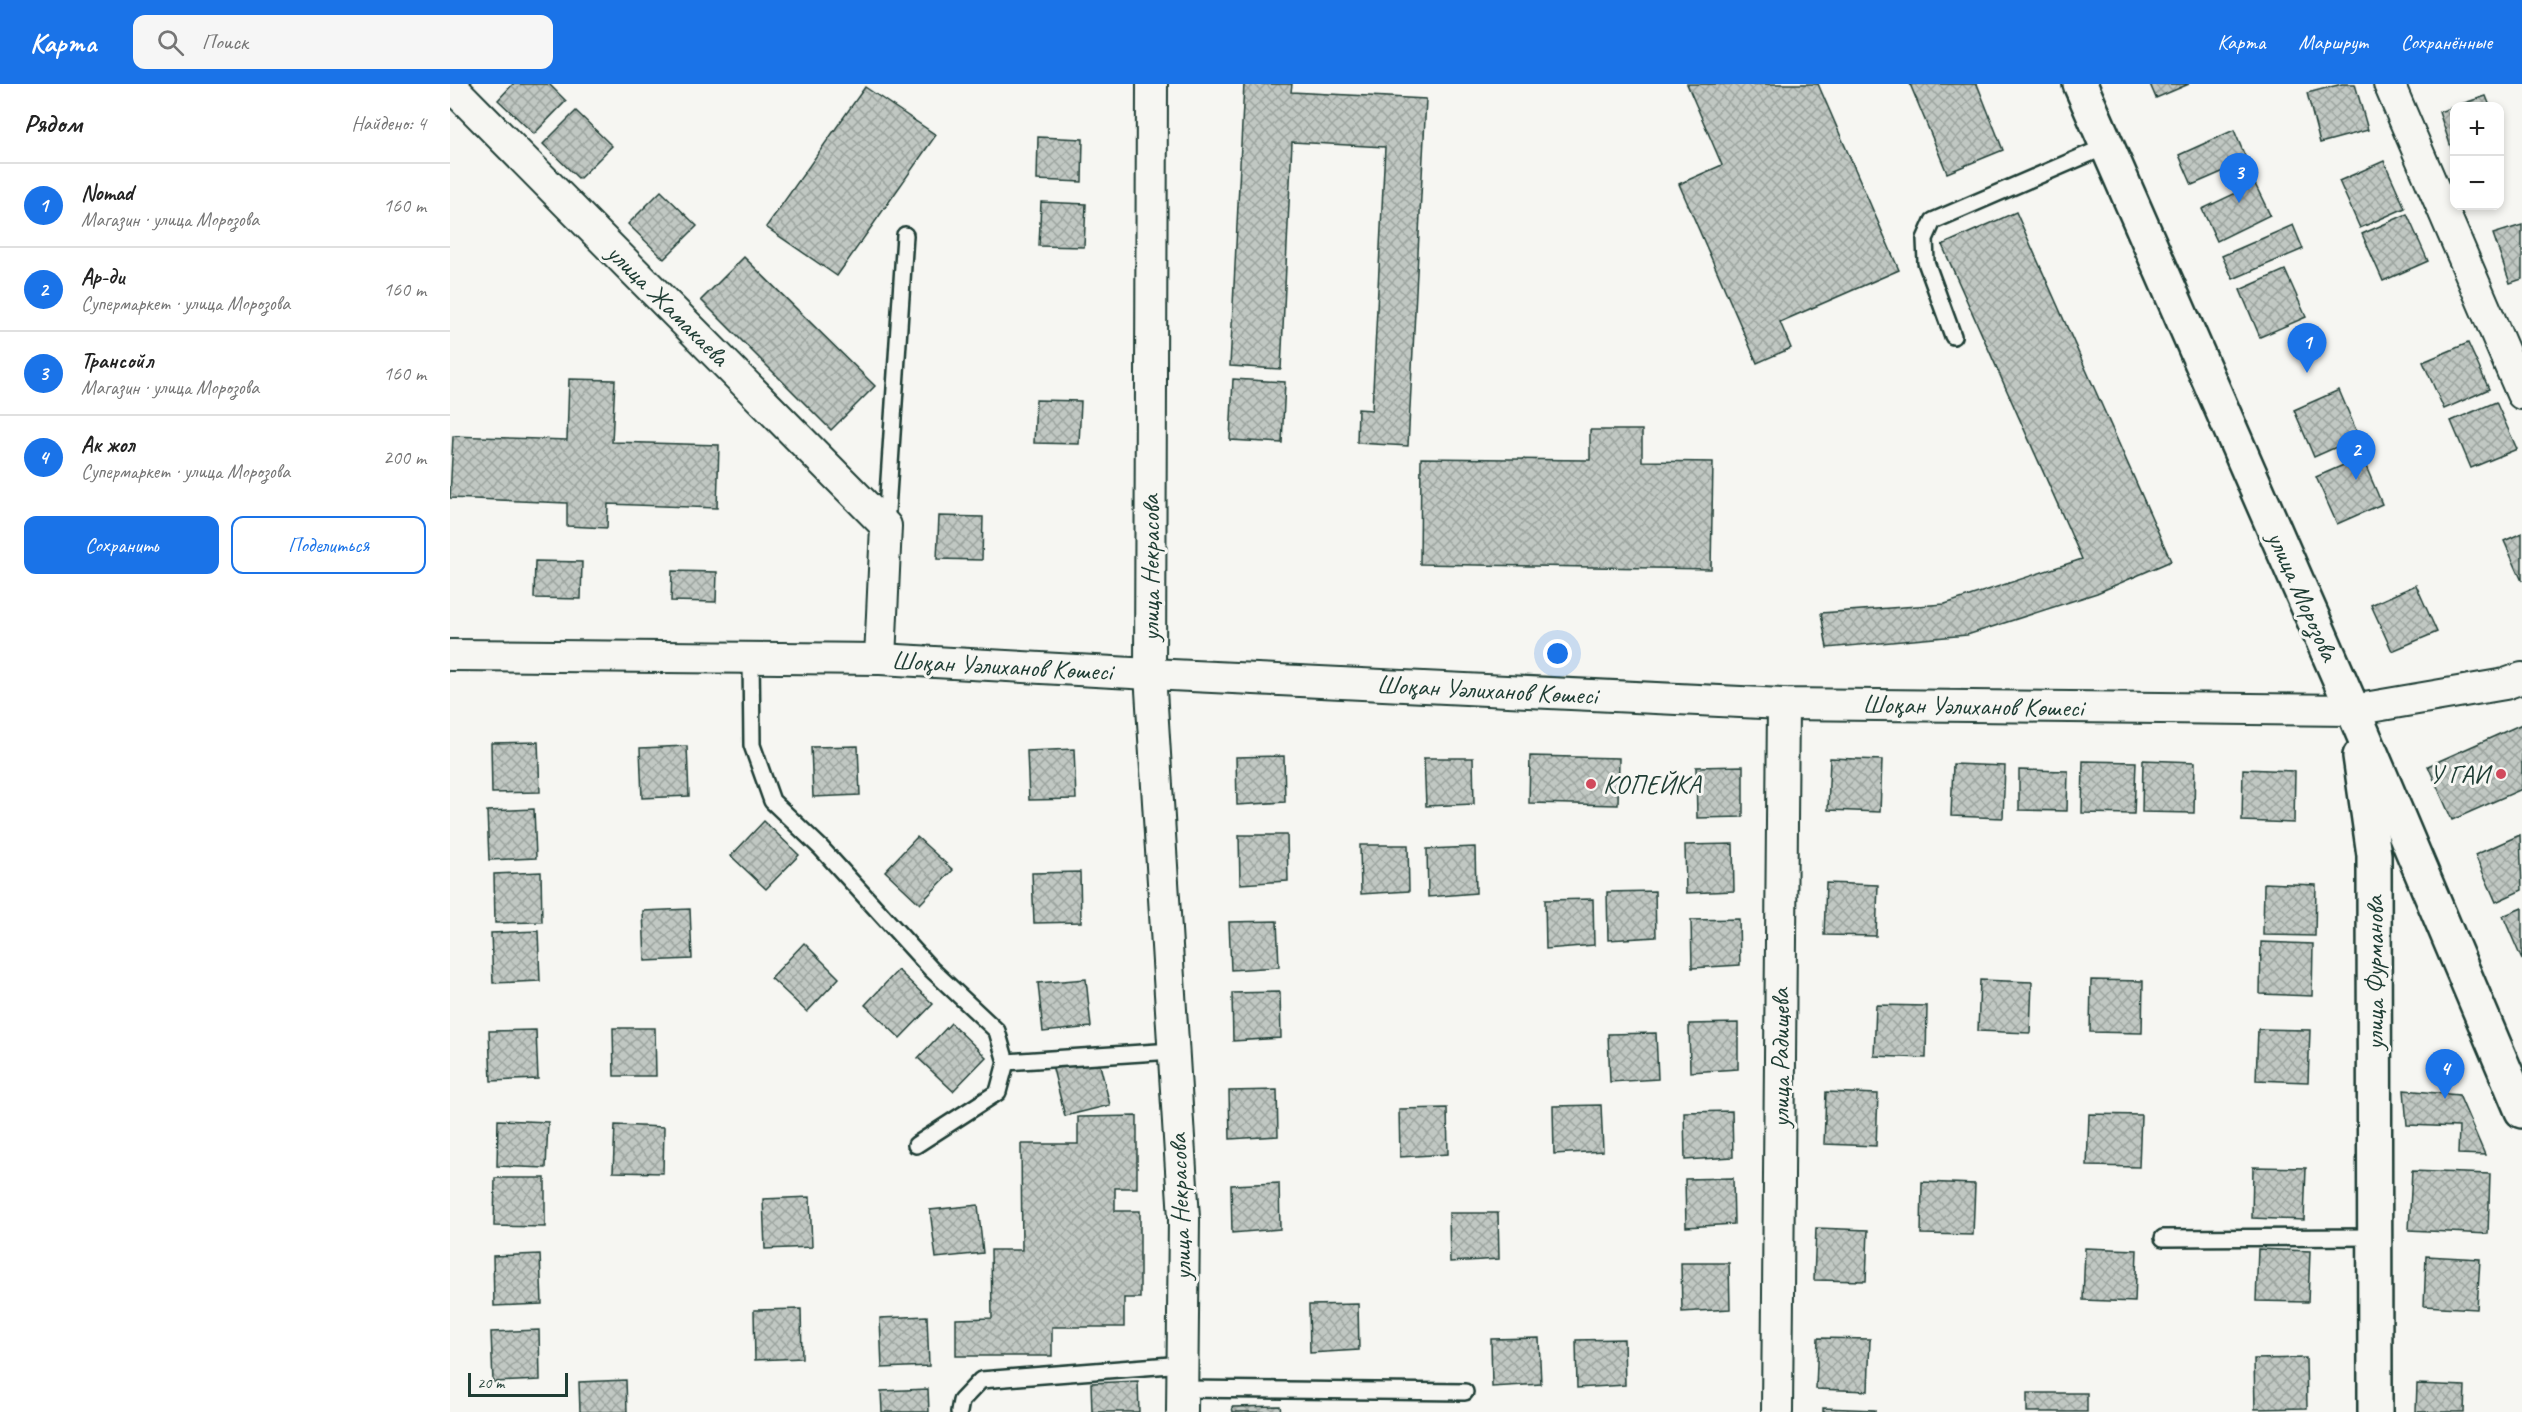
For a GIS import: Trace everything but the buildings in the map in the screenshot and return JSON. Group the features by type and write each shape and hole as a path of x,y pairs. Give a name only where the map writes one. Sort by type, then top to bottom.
{"main road":[{"name":"улица Морозова","path":"2080,84 2353,710 2522,1111"},
{"name":"улица Фурманова","path":"2353,710 2374,855 2375,1412"}],"street":[{"name":"улица Некрасова","path":"1152,84 1150,674 1184,1218 1183,1388"},
{"path":"2389,84 2522,394"},
{"name":"улица Жамакаева","path":"450,85 886,526"},
{"path":"880,659 886,526"},
{"name":"Шоқан Уәлиханов Көшесі","path":"450,655 880,659 1783,704 2353,710 2505,684 2522,678"},
{"name":"улица Радищева","path":"1777,1412 1783,704"}],"lane":[{"path":"1953,336 1926,262 1925,239 1933,221 2107,146"},
{"path":"886,526 905,235"},
{"path":"751,657 752,745 772,801 821,848 931,969 997,1031 1006,1062 998,1092 916,1144"},
{"path":"1006,1062 1173,1051"},
{"path":"2163,1238 2374,1237"},
{"path":"959,1412 962,1401 981,1380 1183,1388 1465,1392"}],"place":[{"name":"Трансойл","path":"2239,203"},
{"name":"Nomad","path":"2307,373"},
{"name":"Ар-ди","path":"2356,480"},
{"name":"У ГАИ","path":"2501,774"},
{"name":"КОПЕЙКА","path":"1591,784"},
{"name":"Ак жол","path":"2445,1099"}]}
